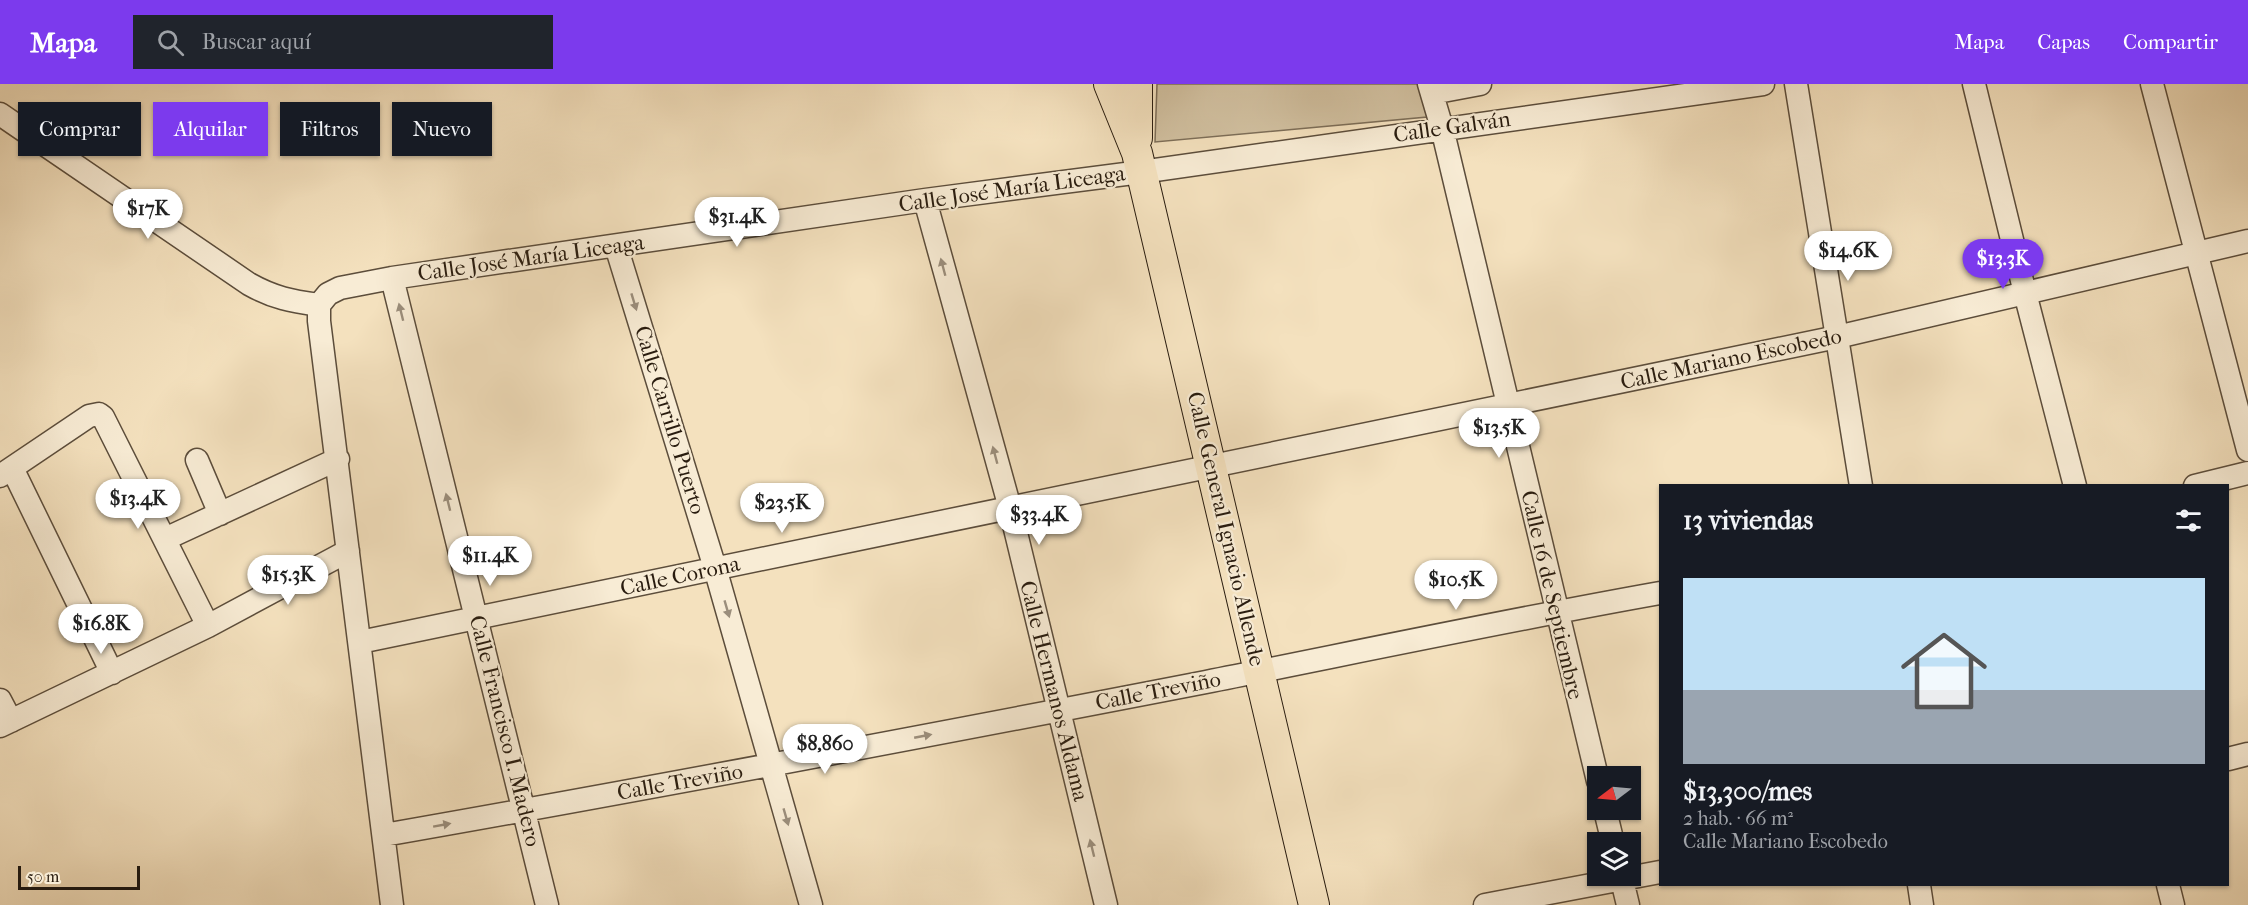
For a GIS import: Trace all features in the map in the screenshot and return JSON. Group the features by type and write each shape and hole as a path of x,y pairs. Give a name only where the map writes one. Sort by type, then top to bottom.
{"main road":[{"name":"Calle General Ignacio Allende","path":"1109,84 1139,163 1314,905"},
{"name":"Calle General Ignacio Allende","path":"1137,84 1139,163"}],"street":[{"path":"1431,88 1480,84"},
{"name":"Calle Galván","path":"1139,163 1442,128 1763,84"},
{"path":"1796,84 1861,484"},
{"path":"1974,84 2074,484"},
{"path":"2152,84 2248,450"},
{"name":"Calle 16 de Septiembre","path":"1431,88 1594,766"},
{"path":"0,114 249,284 270,296 319,305 319,321 392,905"},
{"name":"Calle José María Liceaga","path":"319,305 328,294 340,288 392,278 925,200 1139,163"},
{"name":"Calle Hermanos Aldama","path":"925,200 1010,508 1106,905"},
{"name":"Calle Mariano Escobedo","path":"1212,466 1837,337 2248,241"},
{"name":"Calle Carrillo Puerto","path":"616,246 715,568 811,905"},
{"name":"Calle Francisco I. Madero","path":"392,278 547,905"},
{"path":"112,673 6,472 90,416 99,414 104,417 208,626"},
{"path":"165,539 338,459"},
{"path":"197,460 220,514"},
{"name":"Calle Corona","path":"360,642 1212,466"},
{"path":"2203,484 2248,473"},
{"path":"0,700 5,724 208,626 348,551"},
{"name":"Calle Treviño","path":"384,835 1058,711 1659,593"},
{"path":"2229,759 2248,754"},
{"path":"1641,875 1659,872"},
{"path":"1485,905 1587,885"},
{"path":"1623,886 1628,905"},
{"path":"1919,886 1922,905"},
{"path":"2168,886 2173,905"}],"shaded area":[{"path":"1157,84 1418,84 1427,117 1155,142"}]}
